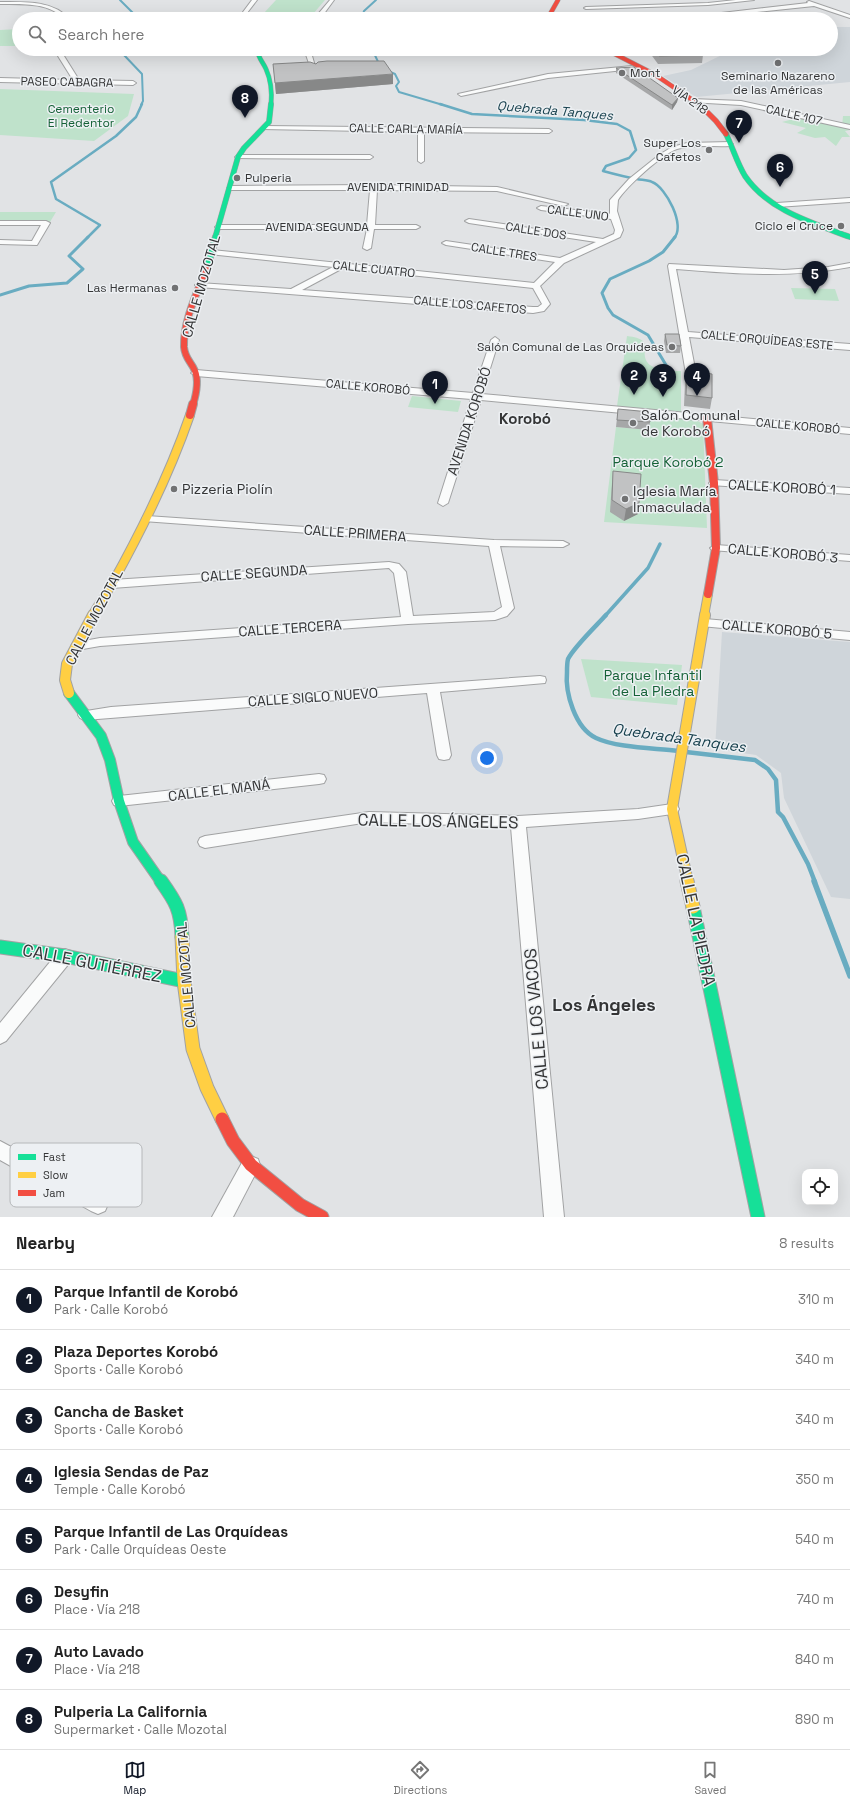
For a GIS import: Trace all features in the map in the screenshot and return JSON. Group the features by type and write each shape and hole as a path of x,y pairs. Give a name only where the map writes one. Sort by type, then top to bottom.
{"street":[{"path":"245,12 255,0"},
{"path":"323,12 332,0"},
{"path":"551,12 558,0"},
{"path":"608,0 619,8"},
{"path":"586,8 708,4 752,0"},
{"path":"804,0 835,12"},
{"path":"0,3 32,4 59,12"},
{"path":"739,12 815,4"},
{"path":"838,13 850,18"},
{"path":"838,20 850,18"},
{"path":"61,56 77,82"},
{"name":"CALLE MOZOTAL","path":"257,56 266,68 270,87 269,122 244,148 238,157 212,252 199,285 190,314 185,339 185,355 196,373 195,401 182,438 147,519 112,584 95,610 68,664 65,680 70,695 101,736 110,760 119,801 133,842 174,898 181,917 184,981 193,1049 207,1088 233,1141 251,1165 300,1205 322,1217"},
{"path":"309,56 315,72"},
{"name":"VÍA 218","path":"622,56 641,67 710,114 722,129 741,171 756,190 777,205 850,237"},
{"path":"461,94 548,76 641,67"},
{"name":"PASEO CABAGRA","path":"0,80 133,83"},
{"name":"CALLE 107","path":"692,101 741,103 849,128"},
{"name":"CALLE CARLA MARÍA","path":"264,128 549,131"},
{"path":"421,129 421,161"},
{"name":"CALLE LOS CAFETOS","path":"199,285 533,310 540,309 546,304 536,286 561,261 617,235 619,230 613,202 616,196 666,153 673,149 681,147 730,144"},
{"path":"238,157 370,157"},
{"name":"AVENIDA TRINIDAD","path":"230,188 497,189 564,204"},
{"path":"367,248 371,227 374,188"},
{"path":"777,205 850,200"},
{"name":"CALLE UNO","path":"540,208 615,217"},
{"name":"CALLE DOS","path":"469,221 604,241"},
{"path":"0,223 46,224 34,243 0,242"},
{"name":"AVENIDA SEGUNDA","path":"219,227 416,227"},
{"name":"CALLE TRES","path":"446,243 561,261"},
{"name":"CALLE CUATRO","path":"212,252 536,286"},
{"path":"294,291 343,265"},
{"path":"691,374 672,266 781,272 832,269 850,265"},
{"name":"CALLE ORQUÍDEAS ESTE","path":"684,334 850,347"},
{"name":"AVENIDA KOROBÓ","path":"443,503 495,340"},
{"name":"CALLE KOROBÓ","path":"196,373 477,396 850,431"},
{"name":"CALLE LA PIEDRA","path":"707,418 714,483 716,548 684,752 672,809 758,1217"},
{"name":"CALLE KOROBÓ 1","path":"714,483 850,491"},
{"name":"CALLE PRIMERA","path":"147,519 494,543 563,544"},
{"name":"CALLE TERCERA","path":"77,646 100,642 408,620 488,616 503,613 508,608 494,543"},
{"name":"CALLE KOROBÓ 3","path":"716,548 850,558"},
{"name":"CALLE SEGUNDA","path":"112,584 382,564 395,566 400,572 408,620"},
{"name":"CALLE KOROBÓ 5","path":"705,623 850,636"},
{"name":"CALLE SIGLO NUEVO","path":"85,715 540,680"},
{"path":"433,688 444,756"},
{"name":"CALLE EL MANÁ","path":"119,801 319,778"},
{"name":"CALLE LOS ÁNGELES","path":"205,842 369,817 518,822 638,814 672,809"},
{"name":"CALLE LOS VACOS","path":"518,822 554,1217"},
{"name":"CALLE GUTIÉRREZ","path":"0,947 66,956 184,981"},
{"path":"0,1036 66,956"},
{"path":"0,1150 10,1156"},
{"path":"222,1217 251,1165"}],"shaded area":[{"name":"Seminario Nazareno de las Américas","path":"838,27 850,27 850,82 696,97 663,76 691,70 720,56 838,56"},
{"path":"722,632 850,642 850,899 831,897 784,798 781,773 756,755 715,749"}],"green space":[{"path":"276,0 325,0 315,12 265,12"},
{"path":"12,29 12,46 0,46 0,30"},
{"name":"Cementerio El Redentor","path":"0,89 134,94 128,116 94,141 0,135"},
{"path":"843,116 850,116 850,130 845,131 850,137 842,137 836,146 825,137 815,138 797,133 806,128 782,122 797,118 842,127"},
{"path":"0,212 56,212 50,222 0,221"},
{"path":"791,288 835,289 839,301 795,299"},
{"path":"627,336 642,340 645,344 646,360 653,367 661,370 681,371 681,412 617,406"},
{"path":"412,396 461,401 458,412 408,407"},
{"name":"Parque Korobó 2","path":"649,416 696,420 703,424 707,528 604,522 616,427 649,430"},
{"name":"Parque Infantil de La PIedra","path":"581,659 682,665 677,705 591,697"}],"building":[{"path":"384,61 393,74 275,83 273,64 310,62 316,64 318,62"},
{"path":"634,67 678,98 672,105 616,68"},
{"path":"665,334 679,334 681,346 667,345"},
{"path":"687,371 712,374 712,398 686,395"},
{"path":"618,409 650,412 650,422 617,420"},
{"name":"Iglesia María Inmaculada","path":"613,471 641,474 639,503 626,509 612,500"}],"waterway":[{"path":"120,0 132,12"},
{"name":"Quebrada Tanques","path":"364,12 376,0"},
{"path":"125,56 142,74 143,101 141,105"},
{"name":"Quebrada Tanques","path":"375,56 380,66"},
{"name":"Quebrada Tanques","path":"388,71 395,74 399,82 396,86 399,92 443,105"},
{"path":"0,295 29,286 67,283 83,269 69,256 100,225 56,199 51,182 116,136 136,117 142,104"},
{"name":"Quebrada Tanques","path":"440,104 472,114 584,120 617,124 630,131 636,150 629,158 606,166 603,171 649,181 657,185 663,191 673,207 676,216 678,225 674,238"},
{"name":"Quebrada Tanques","path":"669,370 648,335 613,315 608,308 602,293 610,279 649,261 663,252 675,237"},
{"name":"Quebrada Tanques","path":"605,616 648,568 660,544"},
{"name":"Quebrada Tanques","path":"606,615 580,643 568,659 568,690 577,718 582,726 596,738 614,744 678,751"},
{"name":"Quebrada Tanques","path":"686,752 755,760 768,769 776,780 778,812 783,817 808,864 815,882"},
{"name":"Quebrada Tanques","path":"814,881 850,976"}],"traffic: fast":[{"path":"207,267 238,157 244,148 269,122 271,102 270,81 266,68 258,56"},
{"path":"726,134 742,170 758,192 782,209 850,237"},
{"path":"69,693 101,736 110,760 119,801 133,842 173,898 181,917 182,937"},
{"path":"693,907 758,1217"},
{"path":"0,947 65,956 184,981"}],"traffic: slow":[{"path":"69,693 65,680 67,664 95,610 112,584 147,519 182,438 190,415"},
{"path":"693,907 672,809 708,594"},
{"path":"182,937 184,981 193,1049 207,1088 222,1119"}],"traffic: jam":[{"path":"551,12 558,0"},
{"path":"620,56 672,84 703,108 726,134"},
{"path":"190,415 196,394 197,377 195,370 185,354 185,334 191,310 207,267"},
{"path":"707,418 714,483 716,548 708,594"},
{"path":"222,1119 233,1141 251,1165 300,1205 322,1217"}],"place":[{"name":"Seminario Nazareno de las Américas","path":"778,63"},
{"name":"Mont","path":"622,73"},
{"name":"Pulperia La California","path":"245,118"},
{"name":"Auto Lavado","path":"739,143"},
{"name":"Super Los Cafetos","path":"709,150"},
{"name":"Pulperia","path":"237,178"},
{"name":"Desyfin","path":"780,187"},
{"name":"Ciclo el Cruce","path":"841,226"},
{"name":"Las Hermanas","path":"175,288"},
{"name":"Parque Infantil de Las Orquídeas","path":"815,294"},
{"name":"Salón Comunal de Las Orquídeas","path":"672,347"},
{"name":"Plaza Deportes Korobó","path":"634,395"},
{"name":"Iglesia Sendas de Paz","path":"697,396"},
{"name":"Cancha de Basket","path":"663,397"},
{"name":"Parque Infantil de Korobó","path":"435,404"},
{"name":"Salón Comunal de Korobó","path":"633,423"},
{"name":"Pizzeria Piolín","path":"174,489"},
{"name":"Iglesia María Inmaculada","path":"625,499"}],"district":[{"name":"Korobó","path":"525,419"},
{"name":"Los Ángeles","path":"604,1005"}]}
